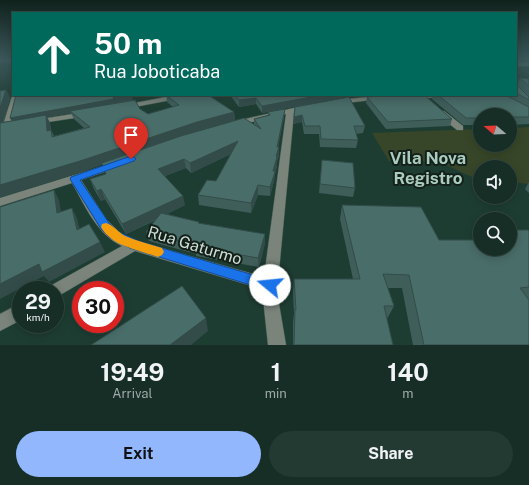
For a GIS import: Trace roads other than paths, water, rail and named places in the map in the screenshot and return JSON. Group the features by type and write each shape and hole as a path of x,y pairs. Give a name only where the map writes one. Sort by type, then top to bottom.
{"street":[{"path":"7,128 15,96"},
{"path":"113,109 156,98 177,96"},
{"path":"400,97 421,96 460,128"},
{"path":"329,103 387,98"},
{"path":"227,126 318,105"},
{"path":"277,345 269,292 290,111"},
{"path":"29,124 90,113"},
{"path":"0,202 127,161"},
{"name":"Rua Gaturmo","path":"74,179 105,226 113,234 134,245 270,285"},
{"path":"64,286 134,245"},
{"path":"0,323 12,316"}],"district":[{"name":"Vila Nova Registro","path":"428,168"}]}
